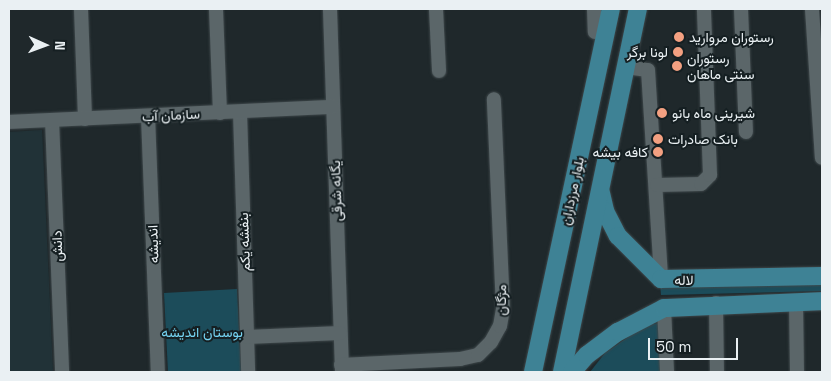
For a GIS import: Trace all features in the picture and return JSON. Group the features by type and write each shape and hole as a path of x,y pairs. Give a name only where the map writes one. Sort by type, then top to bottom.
{"main road":[{"name":"بلوار مرزداران","path":"533,372 612,9"},
{"name":"بلوار مرزداران","path":"562,372 638,9"},
{"name":"لاله","path":"600,186 605,211 618,236 661,279 822,276"},
{"name":"لاله","path":"572,372 587,355 618,332 664,308 716,304 822,301"}],"street":[{"path":"81,9 85,119"},
{"path":"216,9 220,112"},
{"name":"یگانه شرقی","path":"330,9 342,368"},
{"path":"436,9 439,71"},
{"path":"594,9 595,32"},
{"path":"657,186 701,184 710,175 704,9"},
{"path":"741,9 746,132"},
{"path":"812,9 822,158"},
{"path":"626,67 648,70 657,186 661,279"},
{"name":"مژگان","path":"342,368 460,359 478,355 491,342 500,326 503,309 494,99"},
{"name":"سازمان آب","path":"9,122 333,107"},
{"name":"بنفشه یکم","path":"240,112 248,372"},
{"name":"اندیشه","path":"148,116 158,372"},
{"name":"دانش","path":"52,120 62,372"},
{"path":"796,301 797,372"},
{"path":"716,304 717,372"},
{"path":"664,308 667,372"},
{"path":"246,337 340,333"}],"shaded area":[{"path":"42,130 53,372 9,372 9,132"}],"green space":[{"path":"822,282 822,291 661,295 660,283"},
{"name":"بوستان اندیشه","path":"237,289 241,372 168,372 164,293"},
{"path":"658,323 661,372 590,372 605,353 644,326"}],"place":[{"name":"رستوران مروارید","path":"679,37"},
{"name":"لونا برگر","path":"678,52"},
{"name":"رستوران سنتی ماهان","path":"677,66"},
{"name":"شیرینی ماه بانو","path":"662,113"},
{"name":"بانک صادرات","path":"658,139"},
{"name":"کافه بیشه","path":"658,152"}]}
